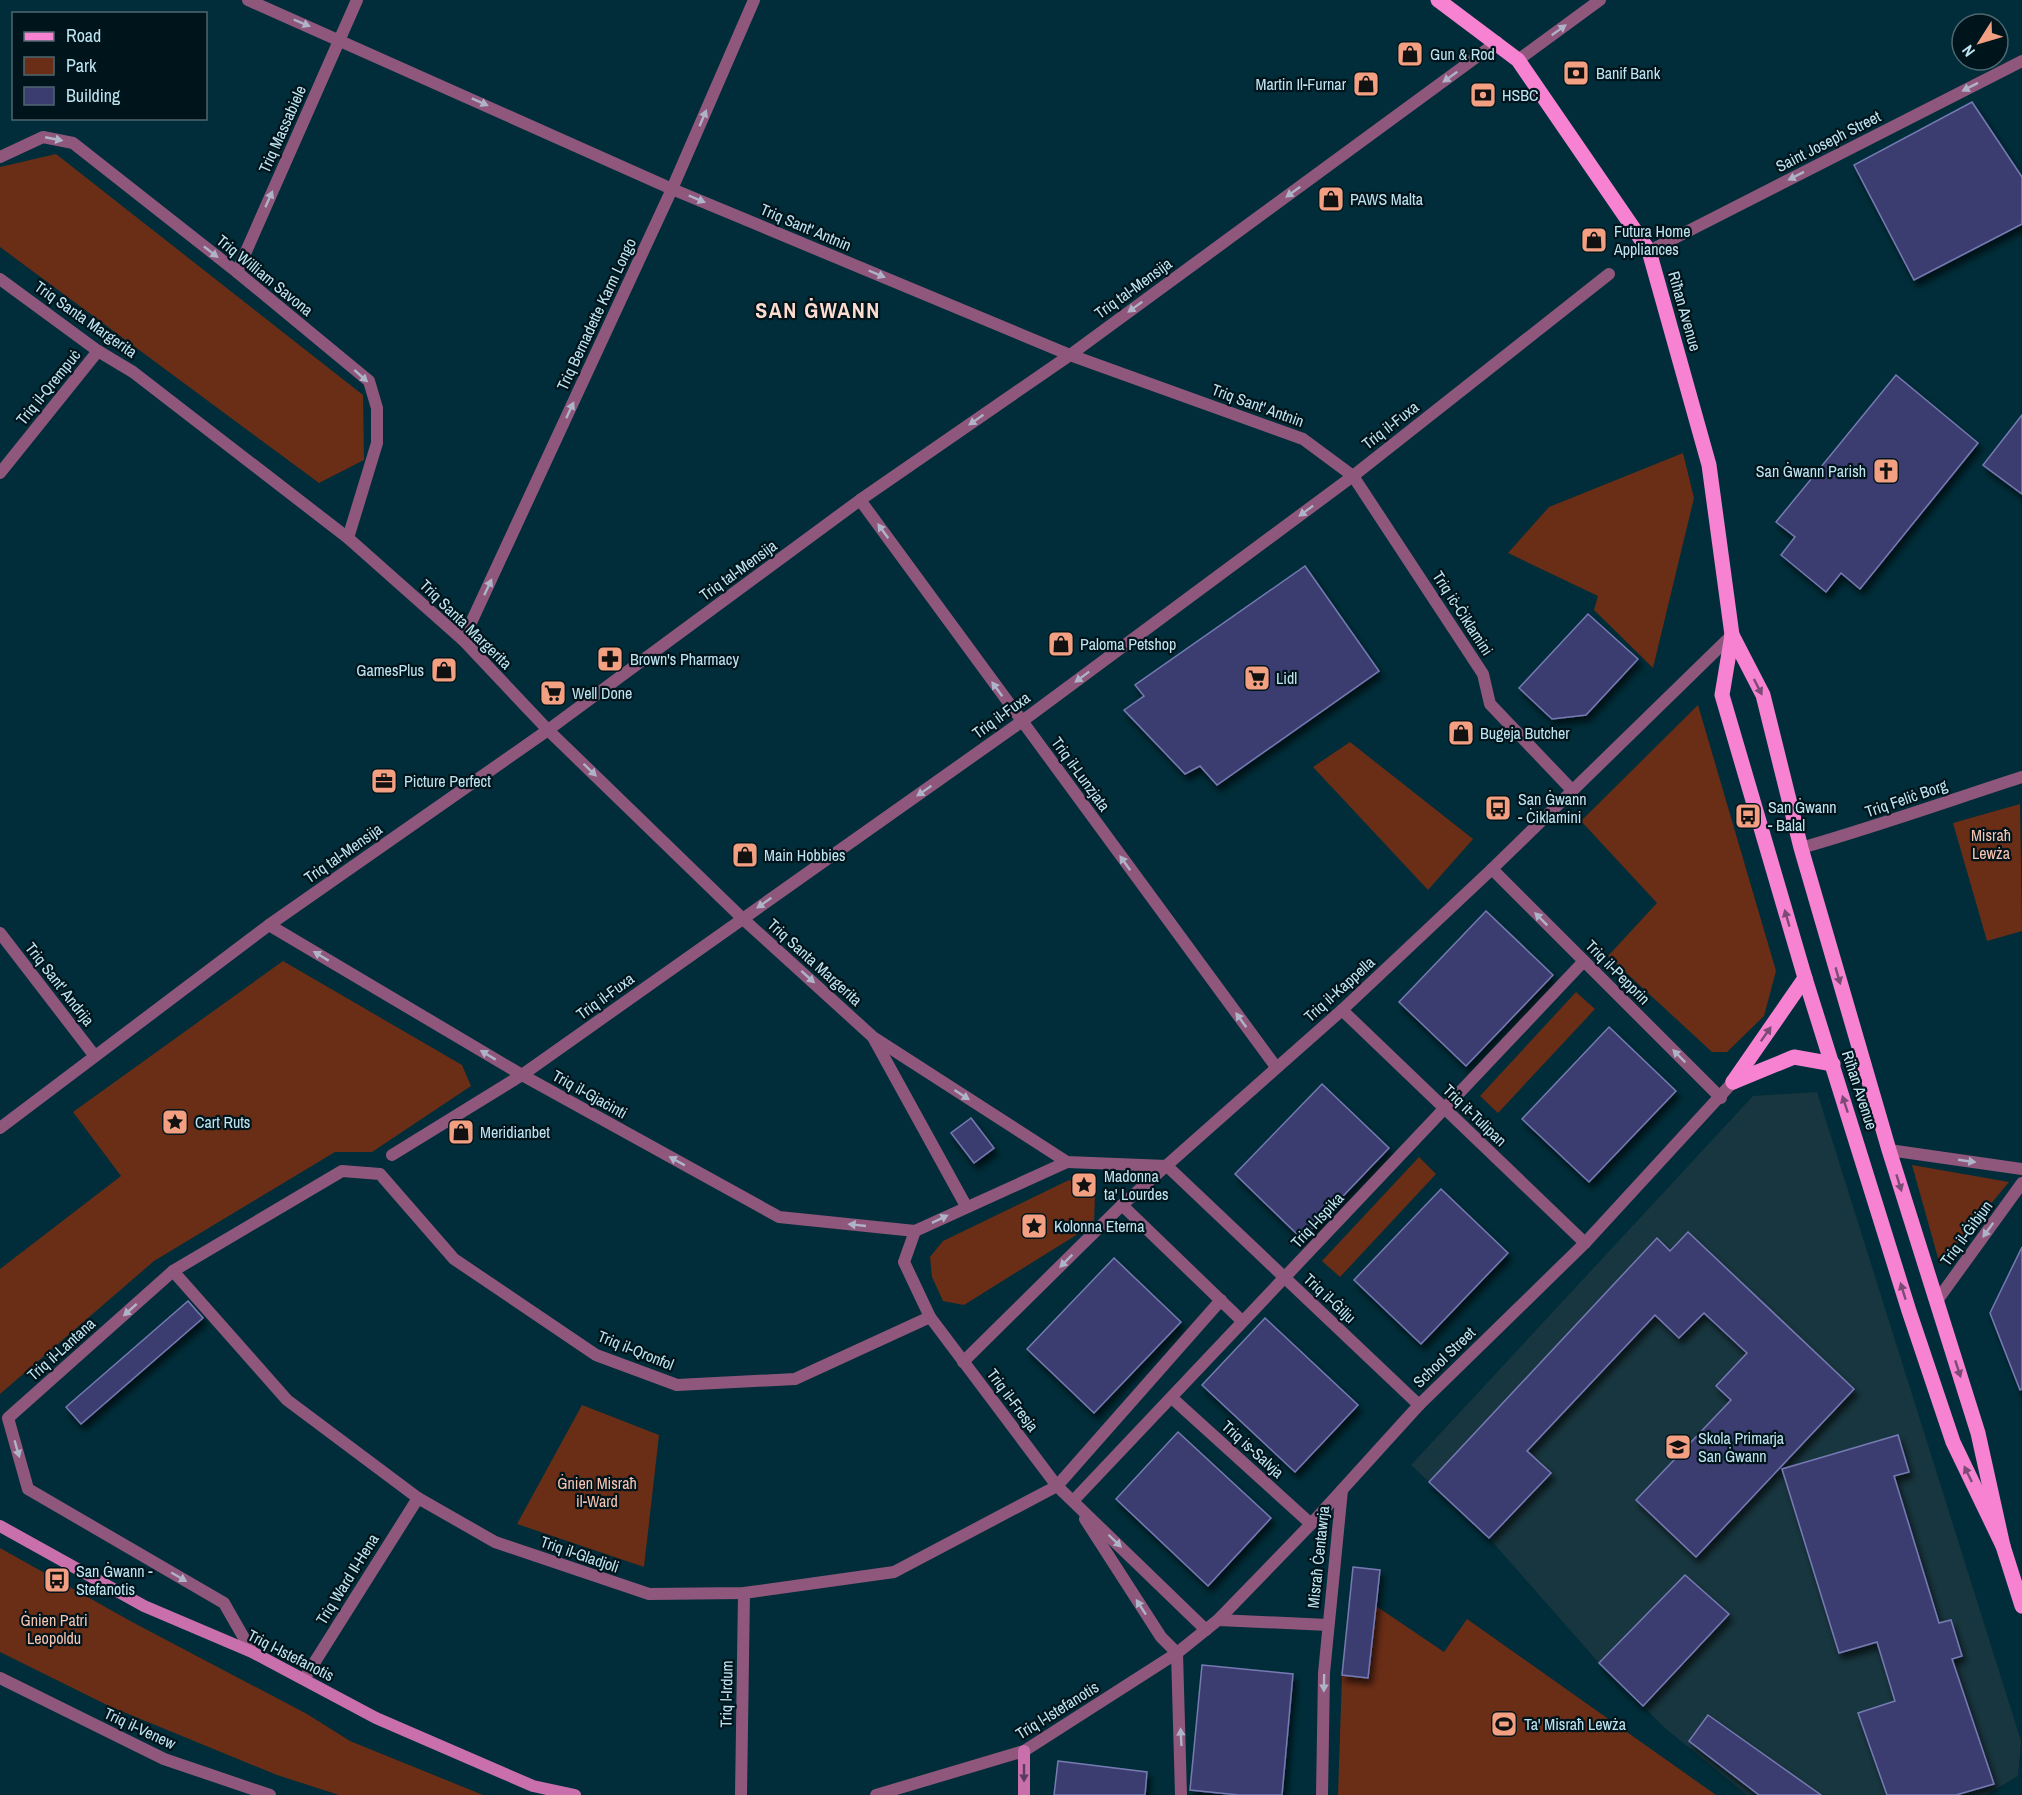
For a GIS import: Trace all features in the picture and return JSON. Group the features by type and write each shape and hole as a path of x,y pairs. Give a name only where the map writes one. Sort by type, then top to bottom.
{"main road":[{"name":"Riħan Avenue","path":"1438,0 1518,60 1649,251 1709,465 1732,635 1722,695 1804,978 1953,1442 2003,1546"},
{"name":"Riħan Avenue","path":"1732,635 1763,695 1801,848 1889,1150 1978,1433 2003,1546 2022,1606"},
{"path":"1733,1082 1804,978"},
{"path":"1733,1082 1794,1058 1833,1064"}],"street":[{"name":"Triq Sant' Antnin","path":"248,0 672,189 1070,355 1303,439 1353,476"},
{"name":"Triq Massabiele","path":"237,272 357,0"},
{"name":"Triq Bernadette Karm Longo","path":"463,640 672,189 754,0"},
{"path":"1518,60 1600,0"},
{"name":"Triq tal-Mensija","path":"0,1128 269,925 548,730 860,500 1070,355 1497,42"},
{"name":"Saint Joseph Street","path":"1649,251 2022,61"},
{"name":"Triq William Savona","path":"0,156 43,137 73,143 237,272 369,381 377,408 377,443 348,538"},
{"name":"Triq il-Fuxa","path":"392,1155 522,1075 1021,722 1353,476 1609,274"},
{"name":"Triq Santa Margerita","path":"0,279 98,351 133,372 348,538 463,640 548,730 742,918 873,1037 1067,1162"},
{"name":"Triq il-Qrempuċ","path":"0,473 98,351"},
{"name":"Triq iċ-Ċiklamini","path":"1353,476 1483,674 1490,704 1571,789"},
{"name":"Triq il-Lunzjata","path":"860,500 1276,1067"},
{"name":"Triq il-Kappella","path":"963,1362 1122,1205 1342,1010 1492,869 1571,789 1732,635"},
{"name":"Triq Feliċ Borg","path":"1801,848 1890,822 1930,806 2022,777"},
{"name":"Triq il-Pepprin","path":"1492,869 1721,1098"},
{"name":"Triq il-Gjaċinti","path":"269,925 522,1075 779,1217 915,1231"},
{"name":"Triq Sant' Andrija","path":"0,933 94,1055"},
{"name":"Triq l-Ispika","path":"1073,1501 1584,961"},
{"name":"Triq it-Tulipan","path":"1342,1010 1585,1243"},
{"name":"Triq Santa Margerita","path":"873,1037 966,1206"},
{"name":"School Street","path":"1177,1653 1218,1620 1342,1491 1419,1405 1585,1243 1721,1098 1733,1082"},
{"path":"1889,1150 2022,1169"},
{"path":"930,1317 904,1262 915,1231 1067,1162 1167,1166"},
{"name":"Triq il-Ġilju","path":"1167,1166 1419,1405"},
{"name":"Triq il-Lantana","path":"252,1652 224,1603 28,1489 8,1418 173,1271 342,1171 380,1174"},
{"name":"Triq il-Qronfol","path":"380,1174 454,1259 596,1355 677,1385 795,1379 930,1317"},
{"name":"Triq il-Ġibjun","path":"1936,1302 2022,1183"},
{"path":"1122,1205 1242,1321"},
{"name":"Triq il-Gladjoli","path":"173,1271 287,1400 418,1498 495,1542 649,1594 744,1593 894,1572 1057,1486"},
{"path":"1057,1486 1221,1300"},
{"name":"Triq il-Fresja","path":"930,1317 1057,1486 1206,1630"},
{"name":"Triq is-Salvja","path":"1172,1398 1311,1524"},
{"name":"Misraħ Ċentawrja","path":"1218,1620 1328,1625 1342,1491"},
{"name":"Triq Ward Il-Hena","path":"304,1679 418,1498"},
{"name":"Triq il-Fresja","path":"1073,1501 1161,1637 1177,1653"},
{"name":"Triq l-Istefanotis","path":"0,1526 144,1606 252,1652 376,1718 533,1786 575,1795"},
{"name":"Triq l-Irdum","path":"741,1795 744,1593"},
{"path":"1322,1795 1324,1673 1328,1625"},
{"path":"1177,1653 1181,1795"},
{"name":"Triq l-Istefanotis","path":"876,1795 1024,1751 1177,1653"},
{"name":"Triq il-Venew","path":"0,1678 164,1760 270,1795"},
{"path":"1024,1751 1024,1795"}],"shaded area":[{"name":"Skola Primarja San Ġwann","path":"1817,1092 2021,1741 2018,1776 1986,1795 1747,1795 1665,1728 1599,1663 1489,1538 1411,1465 1753,1096"}],"green space":[{"path":"56,154 363,395 364,460 319,483 0,247 0,167"},
{"path":"1683,453 1694,498 1653,668 1594,610 1598,596 1508,553 1549,507"},
{"path":"1698,705 1776,971 1764,1016 1727,1052 1712,1052 1608,956 1657,903 1581,821"},
{"path":"1350,742 1473,839 1428,890 1313,767"},
{"name":"Misraħ Lewża","path":"2020,804 2022,931 1987,941 1953,823"},
{"path":"283,961 462,1065 471,1086 372,1152 335,1152 154,1261 0,1394 0,1269 121,1176 73,1112"},
{"path":"1576,992 1595,1009 1498,1113 1480,1096"},
{"path":"1419,1157 1436,1174 1340,1277 1322,1261"},
{"path":"1912,1165 2009,1182 1940,1265"},
{"path":"1069,1180 1095,1194 1094,1224 964,1305 943,1301 932,1277 930,1257 943,1241"},
{"name":"Ġnien Misraħ il-Ward","path":"582,1405 659,1435 644,1567 517,1524"},
{"name":"Ġnien Patri Leopoldu","path":"0,1548 134,1623 307,1714 350,1741 483,1795 339,1795 277,1775 109,1706 0,1652"},
{"name":"Ta' Misraħ Lewża","path":"1376,1606 1444,1652 1467,1619 1716,1795 1338,1795 1342,1675 1368,1678"}],"building":[{"path":"1972,102 2022,177 2022,224 1914,280 1854,165"},
{"name":"San Ġwann Parish","path":"1896,375 1978,443 1860,589 1841,573 1826,592 1781,555 1795,537 1776,522"},
{"path":"2022,415 2022,494 1983,465"},
{"name":"Lidl","path":"1305,566 1379,671 1217,785 1200,766 1185,774 1124,710 1144,696 1135,685"},
{"path":"1588,614 1638,659 1586,715 1552,719 1519,688"},
{"path":"1486,911 1553,975 1466,1066 1399,1002"},
{"path":"1609,1027 1676,1091 1589,1182 1522,1119"},
{"path":"1322,1084 1389,1148 1302,1239 1235,1174"},
{"path":"971,1118 994,1148 974,1163 951,1133"},
{"path":"1441,1189 1508,1253 1421,1344 1354,1280"},
{"path":"1688,1232 1854,1389 1696,1557 1636,1500 1731,1400 1716,1386 1747,1353 1704,1313 1679,1338 1655,1315 1527,1451 1551,1473 1489,1538 1429,1482 1657,1238 1670,1251"},
{"path":"2022,1247 2022,1389 2020,1390 1990,1313"},
{"path":"1114,1258 1181,1322 1094,1413 1027,1349"},
{"path":"188,1301 203,1318 81,1424 66,1407"},
{"path":"1265,1318 1358,1405 1295,1472 1202,1385"},
{"path":"1178,1432 1271,1518 1208,1586 1116,1499"},
{"path":"1898,1435 1909,1472 1894,1476 1939,1623 1951,1620 1962,1656 1952,1659 1994,1784 1956,1795 1887,1795 1858,1713 1895,1701 1877,1642 1839,1653 1782,1469"},
{"path":"1353,1567 1380,1570 1368,1678 1342,1675"},
{"path":"1685,1575 1729,1614 1643,1706 1599,1663"},
{"path":"1202,1665 1293,1674 1282,1795 1239,1795 1190,1790"},
{"path":"1708,1715 1821,1795 1759,1795 1689,1741"},
{"path":"1058,1761 1147,1772 1145,1795 1054,1795"}],"place":[{"name":"Gun & Rod","path":"1410,54"},
{"name":"Banif Bank","path":"1576,73"},
{"name":"Martin Il-Furnar","path":"1366,84"},
{"name":"HSBC","path":"1483,95"},
{"name":"PAWS Malta","path":"1331,199"},
{"name":"Futura Home Appliances","path":"1594,240"},
{"name":"San Ġwann Parish","path":"1886,471"},
{"name":"Paloma Petshop","path":"1061,644"},
{"name":"Brown's Pharmacy","path":"610,659"},
{"name":"GamesPlus","path":"444,670"},
{"name":"Lidl","path":"1257,678"},
{"name":"Well Done","path":"553,693"},
{"name":"Bugeja Butcher","path":"1461,733"},
{"name":"Picture Perfect","path":"384,781"},
{"name":"San Ġwann - Ċiklamini","path":"1498,808"},
{"name":"San Ġwann - Balal","path":"1748,816"},
{"name":"Main Hobbies","path":"745,855"},
{"name":"Cart Ruts","path":"175,1122"},
{"name":"Meridianbet","path":"461,1132"},
{"name":"Madonna ta' Lourdes","path":"1084,1185"},
{"name":"Kolonna Eterna","path":"1034,1226"},
{"name":"Skola Primarja San Ġwann","path":"1678,1447"},
{"name":"San Ġwann - Stefanotis","path":"57,1580"},
{"name":"Ta' Misraħ Lewża","path":"1504,1724"}],"district":[{"name":"SAN ĠWANN","path":"818,310"}]}
